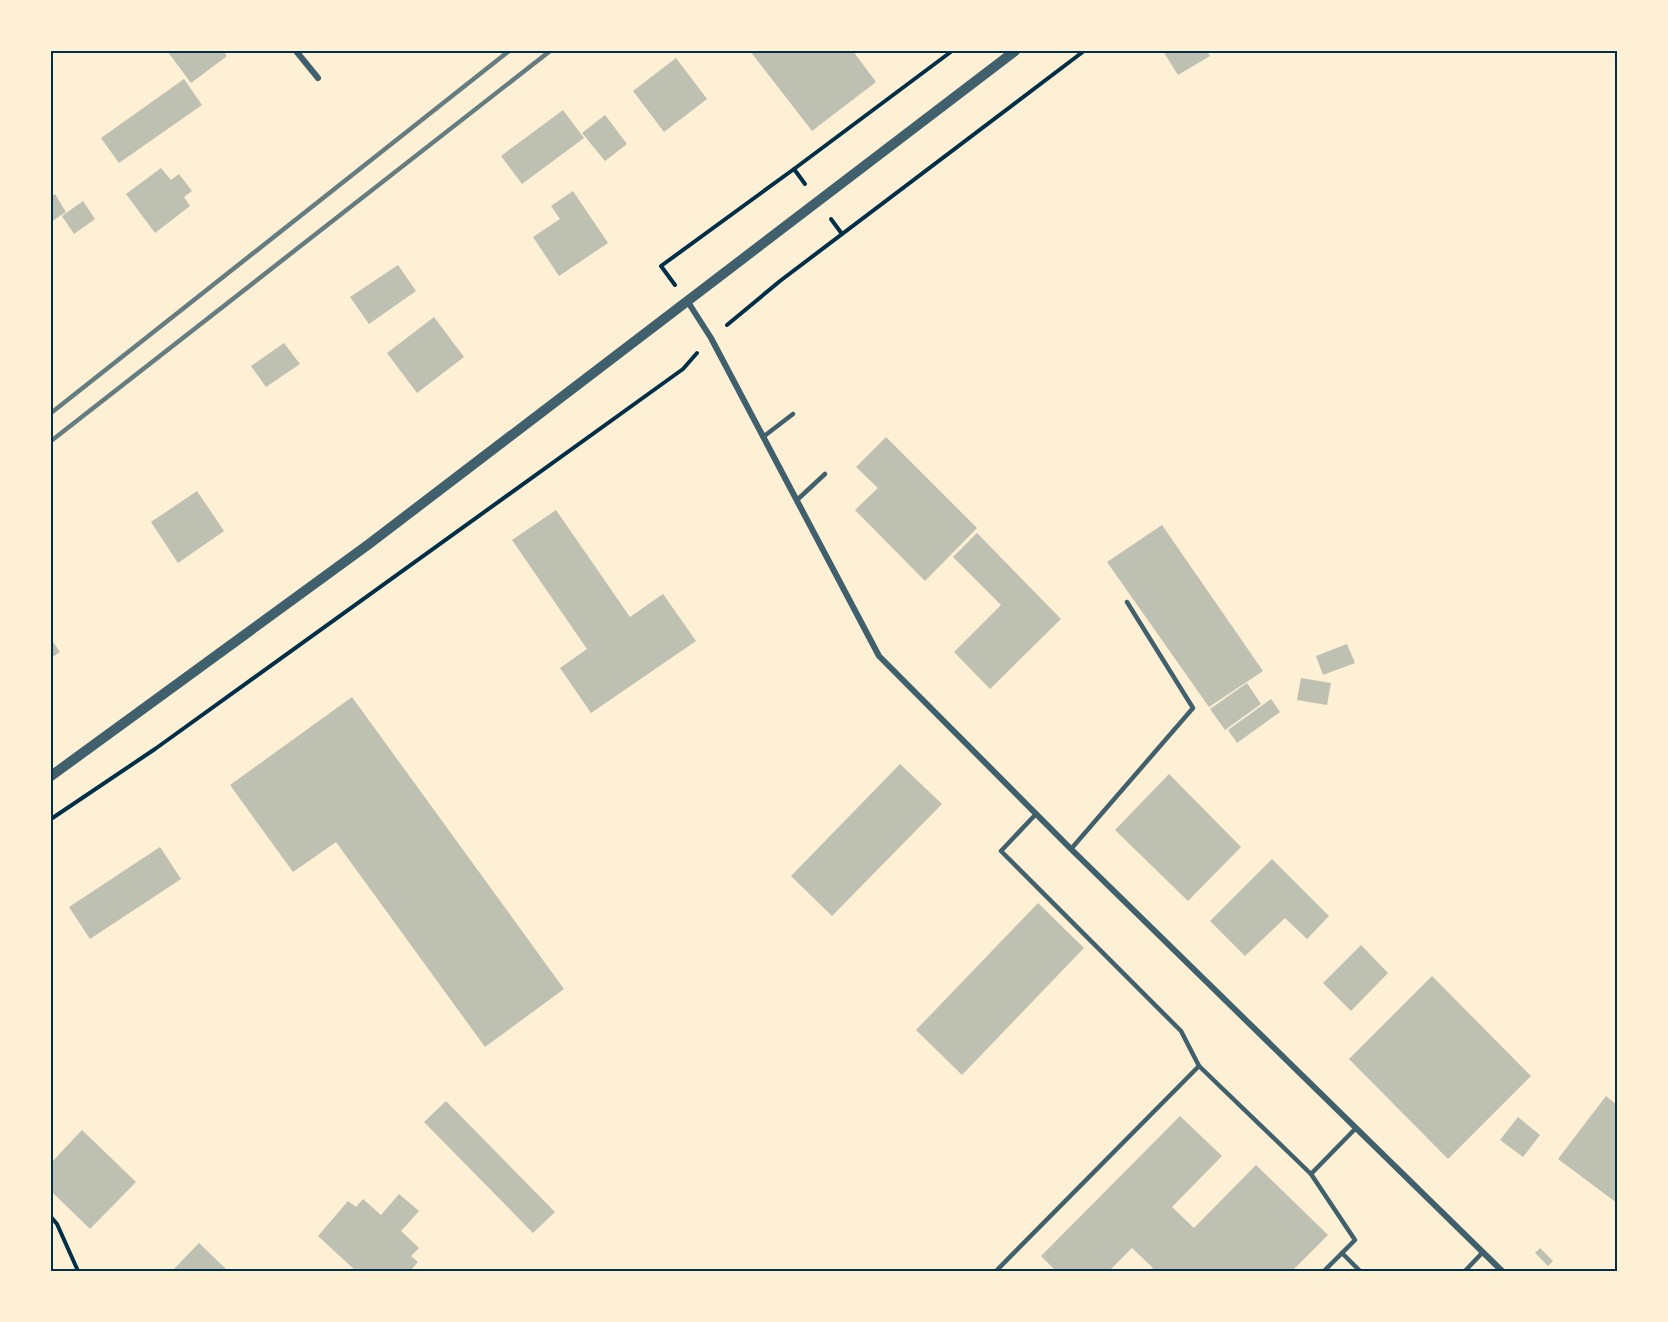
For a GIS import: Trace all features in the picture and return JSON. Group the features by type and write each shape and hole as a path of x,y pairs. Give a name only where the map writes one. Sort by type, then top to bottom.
{"street":[{"path":"296,51 318,78"},
{"path":"51,776 369,543 1015,51"},
{"path":"688,302 711,338 879,656 1071,849 1502,1271"}],"lane":[{"path":"763,437 792,414"},
{"path":"797,500 825,474"},
{"path":"1071,849 1193,708 1127,602"},
{"path":"1036,814 1001,851 1181,1031 1199,1066 1311,1174 1356,1240 1324,1271"},
{"path":"996,1271 1199,1066"},
{"path":"1311,1174 1356,1128"},
{"path":"1465,1271 1483,1252"},
{"path":"1342,1253 1360,1271"}],"path":[{"path":"688,302 661,266 952,51"},
{"path":"51,819 165,743 567,455 683,369 711,338 842,234 1084,51"},
{"path":"794,169 842,234"},
{"path":"51,1218 57,1224 78,1271"}],"building":[{"path":"223,51 227,56 191,83 168,52"},
{"path":"750,51 853,51 876,82 812,131"},
{"path":"1163,51 1207,51 1210,56 1178,75"},
{"path":"676,58 707,99 664,132 633,91"},
{"path":"184,79 202,105 119,163 101,138"},
{"path":"563,110 584,138 522,184 501,156"},
{"path":"605,115 627,144 605,161 582,133"},
{"path":"161,168 171,180 179,174 192,191 184,197 190,206 155,233 126,194"},
{"path":"573,191 608,243 559,276 533,237 560,219 551,206"},
{"path":"55,194 66,212 51,222 51,197"},
{"path":"83,201 95,219 74,234 62,216"},
{"path":"398,265 416,291 369,324 350,297"},
{"path":"434,317 464,357 417,393 387,353"},
{"path":"284,343 300,364 266,387 251,366"},
{"path":"886,437 977,528 925,581 855,510 878,488 856,467"},
{"path":"197,491 224,531 178,563 151,522"},
{"path":"556,510 630,617 663,594 696,641 591,713 560,668 587,649 512,540"},
{"path":"1162,525 1263,671 1209,707 1107,562"},
{"path":"977,533 1061,619 990,689 954,652 1001,605 953,557"},
{"path":"51,639 60,652 51,658"},
{"path":"1347,644 1355,663 1323,675 1316,656"},
{"path":"1301,678 1331,683 1327,705 1297,700"},
{"path":"1247,683 1261,704 1225,730 1210,709"},
{"path":"352,697 564,989 485,1047 336,842 293,872 230,785"},
{"path":"1271,699 1280,712 1237,743 1228,730"},
{"path":"900,764 942,804 832,916 791,876"},
{"path":"1169,774 1241,847 1188,901 1115,830"},
{"path":"160,847 181,879 90,939 69,907"},
{"path":"1272,859 1329,916 1307,939 1285,918 1245,956 1210,921"},
{"path":"1038,903 1084,948 962,1075 916,1030"},
{"path":"1361,945 1388,973 1351,1011 1323,983"},
{"path":"1432,976 1531,1076 1448,1159 1349,1059"},
{"path":"1606,1096 1617,1105 1617,1203 1558,1159"},
{"path":"446,1101 555,1212 533,1233 424,1122"},
{"path":"1180,1116 1222,1156 1172,1207 1194,1228 1256,1165 1328,1235 1292,1271 1150,1271 1153,1268 1132,1248 1109,1271 1056,1271 1041,1256"},
{"path":"1518,1117 1540,1135 1523,1157 1500,1140"},
{"path":"82,1130 136,1182 90,1229 51,1191 51,1163"},
{"path":"399,1194 419,1211 401,1231 419,1248 411,1256 418,1262 410,1271 356,1271 318,1236 348,1201 356,1207 363,1199 381,1215"},
{"path":"199,1243 228,1271 172,1271"},
{"path":"1540,1248 1553,1261 1548,1266 1535,1253"}],"railway":[{"path":"51,413 509,51"},
{"path":"51,441 550,51"}]}
